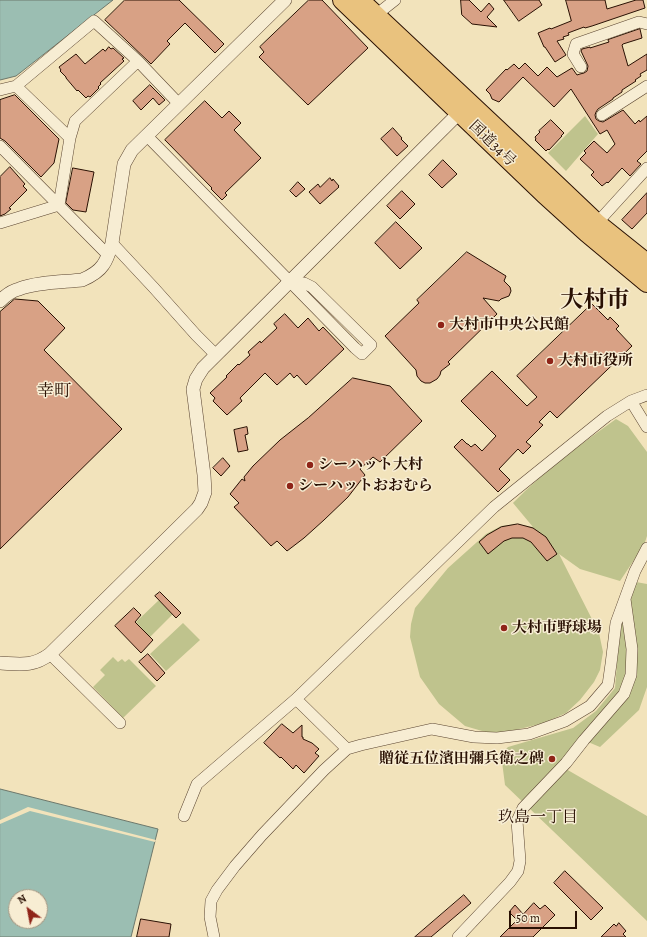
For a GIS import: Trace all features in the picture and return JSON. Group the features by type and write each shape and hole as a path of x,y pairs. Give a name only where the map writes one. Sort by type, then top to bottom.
{"highway":[{"name":"国道34号","path":"342,0 465,108 556,184 597,223 647,263"},
{"name":"国道34号","path":"360,0 465,108 544,194 587,233 647,283"}],"street":[{"path":"0,301 6,295 17,289 30,285 89,278 103,265 110,249 124,164 132,150 284,0"},
{"path":"376,15 395,0"},
{"path":"0,90 16,86 94,21 138,61 179,104"},
{"path":"581,68 572,54 576,44 639,22 647,24"},
{"path":"59,205 70,138 76,121 138,61"},
{"path":"16,86 70,138"},
{"path":"602,115 647,86"},
{"path":"0,663 29,664 43,659 50,654 192,514 201,503 205,492 193,389 196,379 203,368 465,108"},
{"path":"147,136 355,348 362,354 371,345 312,287 304,283 291,282"},
{"path":"0,146 59,205 154,288 216,355"},
{"path":"597,223 647,168"},
{"path":"0,223 59,205"},
{"path":"184,816 197,784 296,699 494,508 607,416 631,401 647,395"},
{"path":"631,401 647,427"},
{"path":"214,937 210,917 211,901 216,890 262,835 324,770 347,749 432,729 474,737 497,738 529,734 566,721 590,706 608,685 616,623 635,571 647,548"},
{"path":"458,937 510,882 518,871 520,861 517,821 523,808 566,763 624,694 631,675 632,649 625,599"},
{"path":"50,654 120,723"},
{"path":"296,699 347,749"}],"green space":[{"path":"585,116 598,134 566,171 548,153"},
{"name":"大村市野球場","path":"616,419 628,426 647,452 647,536 644,545 620,581 580,569 559,554 599,633 603,652 600,670 594,682 580,700 566,713 544,723 507,732 489,733 465,726 439,704 420,677 410,637 411,624 415,608 448,568 486,534 501,526 517,524 533,527 513,503 550,469"},
{"path":"636,582 647,584 647,687 639,710 600,747 588,742 566,769 647,816 647,921 505,785 501,754 508,747 573,728 596,711 615,688 620,626"},
{"path":"159,600 173,614 150,637 136,622"},
{"path":"183,623 200,640 166,671 150,654"},
{"path":"113,657 118,662 122,659 125,662 129,659 156,686 123,718 93,687 105,675 100,670"}],"water":[{"path":"0,0 113,0 16,76 0,80"},
{"path":"0,789 158,829 131,937 0,937"}],"pier":[{"path":"28,807 156,840 155,842 30,811 0,824 0,820"}],"building":[{"path":"125,0 179,0 224,44 215,53 185,23 167,41 170,44 151,64 105,20"},
{"path":"309,0 322,0 368,48 308,105 259,57 264,52 260,47"},
{"path":"461,0 469,0 481,12 489,3 494,9 487,17 497,27 472,24 462,15"},
{"path":"504,0 539,0 542,5 519,21"},
{"path":"566,0 605,0 607,9 636,0 643,0 645,8 568,33 569,35 563,37 564,39 557,41 566,55 555,62 544,47 538,33 571,21"},
{"path":"640,29 642,38 622,45 628,66 647,54 647,70 640,74 641,76 635,80 636,81 598,109 595,115 596,119 603,122 623,110 635,124 647,116 647,151 637,161 641,164 630,176 622,168 608,183 607,182 602,186 591,175 594,172 580,159 586,153 584,151 594,141 607,153 615,144 607,130 600,134 571,89 554,107 523,77 499,102 492,99 486,90 506,69 507,70 514,64 519,69 525,63 538,76 547,67 557,77 572,68 577,75 584,73 587,71 588,66 581,51 582,49 609,42 608,40"},
{"path":"109,47 111,49 113,48 124,58 122,59 124,61 100,83 99,88 90,97 88,96 86,98 78,90 77,91 60,71 61,70 59,67 76,54 85,64 103,49 105,51"},
{"path":"150,85 165,100 159,105 153,98 141,110 133,101"},
{"path":"15,95 59,139 54,163 41,177 5,141 0,138 0,100"},
{"path":"205,101 222,118 229,111 241,123 234,130 261,158 225,193 227,195 222,200 165,140"},
{"path":"551,120 564,133 549,150 548,149 546,151 535,140 535,137"},
{"path":"393,128 408,146 397,156 381,139"},
{"path":"443,160 457,174 442,188 429,175"},
{"path":"10,167 25,184 23,186 27,190 9,208 11,209 0,216 0,177"},
{"path":"73,168 94,172 86,212 73,210 66,203"},
{"path":"330,178 332,181 333,179 339,187 320,204 309,192 318,184 320,187"},
{"path":"298,182 305,189 296,197 290,191"},
{"path":"402,191 415,204 400,219 387,206"},
{"path":"647,193 647,213 632,229 622,220"},
{"path":"396,222 422,248 400,269 375,243"},
{"name":"大村市中央公民館","path":"467,252 506,276 504,281 510,287 511,291 509,296 499,301 483,298 497,314 448,362 450,364 441,371 437,379 430,383 425,383 421,381 417,376 416,370 385,336 419,303 417,300"},
{"path":"15,299 38,301 65,328 44,350 122,429 0,549 0,312"},
{"path":"592,304 608,320 610,317 619,326 616,329 632,346 557,418 550,411 539,422 543,425 526,442 531,446 523,454 518,449 499,469 510,480 498,492 454,447 462,439 471,447 475,444 482,451 496,436 461,401 492,371 527,406 537,397 517,376"},
{"path":"285,314 298,328 308,318 319,331 323,327 344,349 306,385 297,375 294,378 290,373 277,385 265,373 240,398 242,401 227,415 213,401 215,398 210,393 238,364 239,365 250,355 248,352 260,341 261,343 277,328 274,324"},
{"name":"シーハット大村","path":"353,378 390,386 422,421 380,462 373,457 360,469 365,475 348,497 304,538 287,551 277,541 271,546 234,507 239,503 230,494 242,479 245,481 244,477 253,466 280,440 308,418"},
{"path":"247,427 248,434 245,435 248,450 238,452 234,430"},
{"path":"223,458 230,466 221,476 213,468"},
{"path":"518,524 533,528 546,537 557,554 547,561 531,542 523,538 512,538 504,541 488,554 479,542 487,535 501,527"},
{"path":"160,592 181,613 176,618 155,596"},
{"path":"134,608 141,615 135,622 153,640 141,653 115,626"},
{"path":"148,654 165,673 157,681 139,662"},
{"path":"282,724 293,733 302,725 303,739 312,743 319,749 315,753 319,756 304,773 296,765 293,769 264,743"},
{"path":"565,871 603,908 591,920 554,883"},
{"path":"464,895 471,903 431,937 415,937"},
{"path":"534,903 540,909 545,905 555,915 533,937 500,937 517,920 509,912 515,905 523,914"},
{"path":"141,919 171,924 169,937 137,937"},
{"path":"619,923 626,931 623,934 626,937 601,937 614,924 616,926"}],"place":[{"name":"大村市中央公民館","path":"441,325"},
{"name":"大村市役所","path":"550,361"},
{"name":"シーハット大村","path":"310,465"},
{"name":"シーハットおおむら","path":"290,486"},
{"name":"大村市野球場","path":"504,628"},
{"name":"贈従五位濱田彌兵衛之碑","path":"552,759"}],"district":[{"name":"大村市","path":"595,301"},
{"name":"幸町","path":"54,392"},
{"name":"玖島一丁目","path":"538,818"}]}
